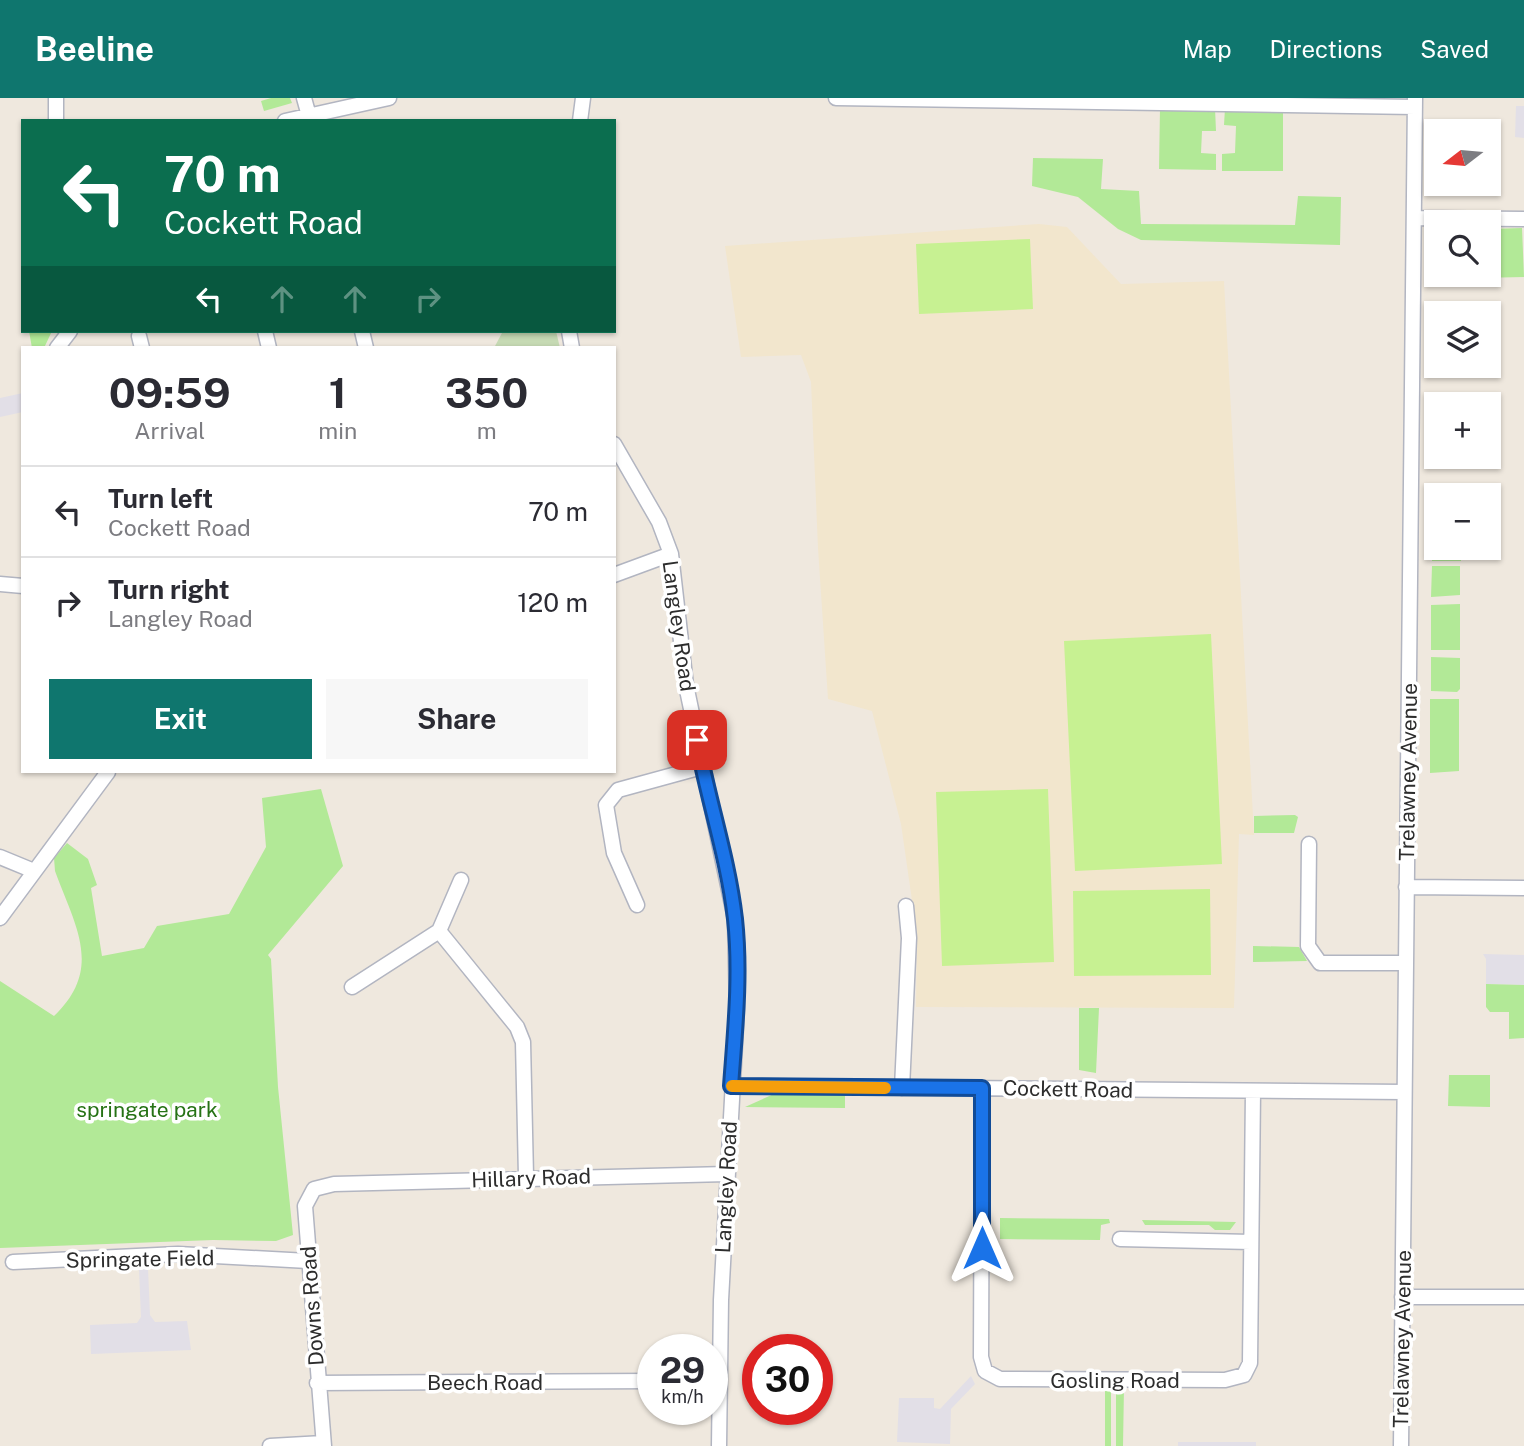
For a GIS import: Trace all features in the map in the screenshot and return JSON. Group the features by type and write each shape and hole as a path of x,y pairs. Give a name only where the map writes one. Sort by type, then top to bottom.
{"street":[{"path":"56,98 56,119"},
{"path":"304,98 309,116"},
{"path":"295,119 389,98"},
{"path":"580,119 583,98"},
{"path":"836,98 1415,102"},
{"name":"Trelawney Avenue","path":"1401,1446 1415,102"},
{"path":"1414,218 1524,219"},
{"name":"Langley Road","path":"616,447 659,522 671,554 686,685 735,919 737,1008 718,1334"},
{"path":"616,574 671,554"},
{"path":"0,584 21,586"},
{"path":"638,905 614,853 606,805 618,790 702,767"},
{"path":"0,918 107,773"},
{"path":"1308,844 1308,946 1320,963 1406,963"},
{"path":"0,857 34,871"},
{"path":"352,987 439,931 461,880"},
{"path":"1406,887 1524,888"},
{"path":"902,1088 909,938 906,906"},
{"path":"439,931 517,1027 523,1042 526,1177"},
{"name":"Cockett Road","path":"731,1086 1404,1093"},
{"name":"Gosling Road","path":"982,1088 981,1357 985,1371 1000,1379 1225,1380 1244,1375 1250,1363 1253,1091"},
{"name":"Hillary Road","path":"334,1184 526,1177 727,1174"},
{"name":"Downs Road","path":"323,1444 305,1206 314,1189 334,1184"},
{"path":"1120,1239 1251,1242"},
{"name":"Springate Field","path":"13,1262 178,1254 308,1261"},
{"path":"1402,1297 1524,1297"},
{"name":"Beech Road","path":"317,1383 637,1381"},
{"name":"Langley Road","path":"718,1425 719,1446"},
{"path":"270,1446 323,1444"}],"shaded area":[{"path":"1516,106 1524,106 1524,138 1515,137"},
{"path":"1039,224 1067,227 1121,284 1224,281 1254,835 1239,834 1234,1008 916,1007 917,935 901,824 872,711 828,699 811,382 801,355 741,357 725,246"},
{"path":"21,393 21,412 0,417 0,398"},
{"path":"1483,954 1524,955 1524,985 1486,984 1486,959"},
{"path":"148,1268 150,1315 155,1322 187,1321 191,1350 91,1354 90,1325 137,1323 141,1317 139,1270"},
{"path":"971,1376 975,1384 951,1409 950,1444 897,1442 899,1398 934,1398 934,1408 940,1409"},
{"path":"1178,1442 1256,1442 1256,1446 1178,1446"}],"green space":[{"path":"290,98 292,103 264,111 261,101"},
{"path":"1160,108 1215,108 1216,131 1202,131 1201,153 1216,154 1216,170 1159,169"},
{"path":"1225,108 1283,111 1283,171 1222,171 1222,154 1235,153 1236,126 1224,125"},
{"path":"1033,158 1103,159 1101,189 1139,191 1141,224 1295,225 1298,196 1341,197 1340,245 1141,240 1118,229 1078,197 1032,186"},
{"path":"1522,228 1524,277 1501,278 1501,229"},
{"path":"1030,239 1033,309 919,314 916,244"},
{"path":"29,333 51,333 45,346 32,346"},
{"path":"502,333 556,333 560,346 495,346"},
{"path":"1432,566 1460,566 1460,595 1431,597"},
{"path":"1460,604 1460,650 1431,650 1431,605"},
{"path":"1211,634 1222,864 1075,871 1064,641"},
{"path":"1431,657 1460,658 1460,689 1457,692 1431,691"},
{"path":"1430,699 1459,699 1459,771 1430,773"},
{"name":"springate park","path":"321,789 343,866 268,955 271,959 278,1087 293,1235 276,1241 213,1240 0,1248 0,981 54,1016 69,998 78,981 82,964 77,928 55,871 54,858 67,843 88,859 97,885 91,888 102,956 144,948 157,926 229,914 266,847 262,798"},
{"path":"1048,789 1054,962 942,966 936,792"},
{"path":"1254,816 1298,817 1294,833 1254,833"},
{"path":"1210,889 1211,975 1074,976 1073,891"},
{"path":"1253,946 1299,947 1307,961 1253,962"},
{"path":"1486,984 1524,985 1524,1038 1509,1039 1509,1012 1490,1012 1486,1007"},
{"path":"1079,1008 1099,1008 1096,1073 1079,1070"},
{"path":"1449,1075 1490,1075 1490,1107 1448,1106"},
{"path":"776,1093 845,1093 845,1108 745,1107"},
{"path":"1000,1218 1109,1219 1110,1223 1101,1225 1100,1240 1000,1239"},
{"path":"1142,1220 1236,1222 1230,1230 1215,1230 1209,1225 1145,1225"},
{"path":"1105,1387 1111,1387 1111,1446 1105,1446"},
{"path":"1116,1387 1124,1387 1123,1446 1116,1446"}],"slow traffic":[{"path":"732,1086 885,1088"}],"route":[{"path":"697,740 723,852 735,919 737,1008 731,1086 982,1088 982,1248"}]}
